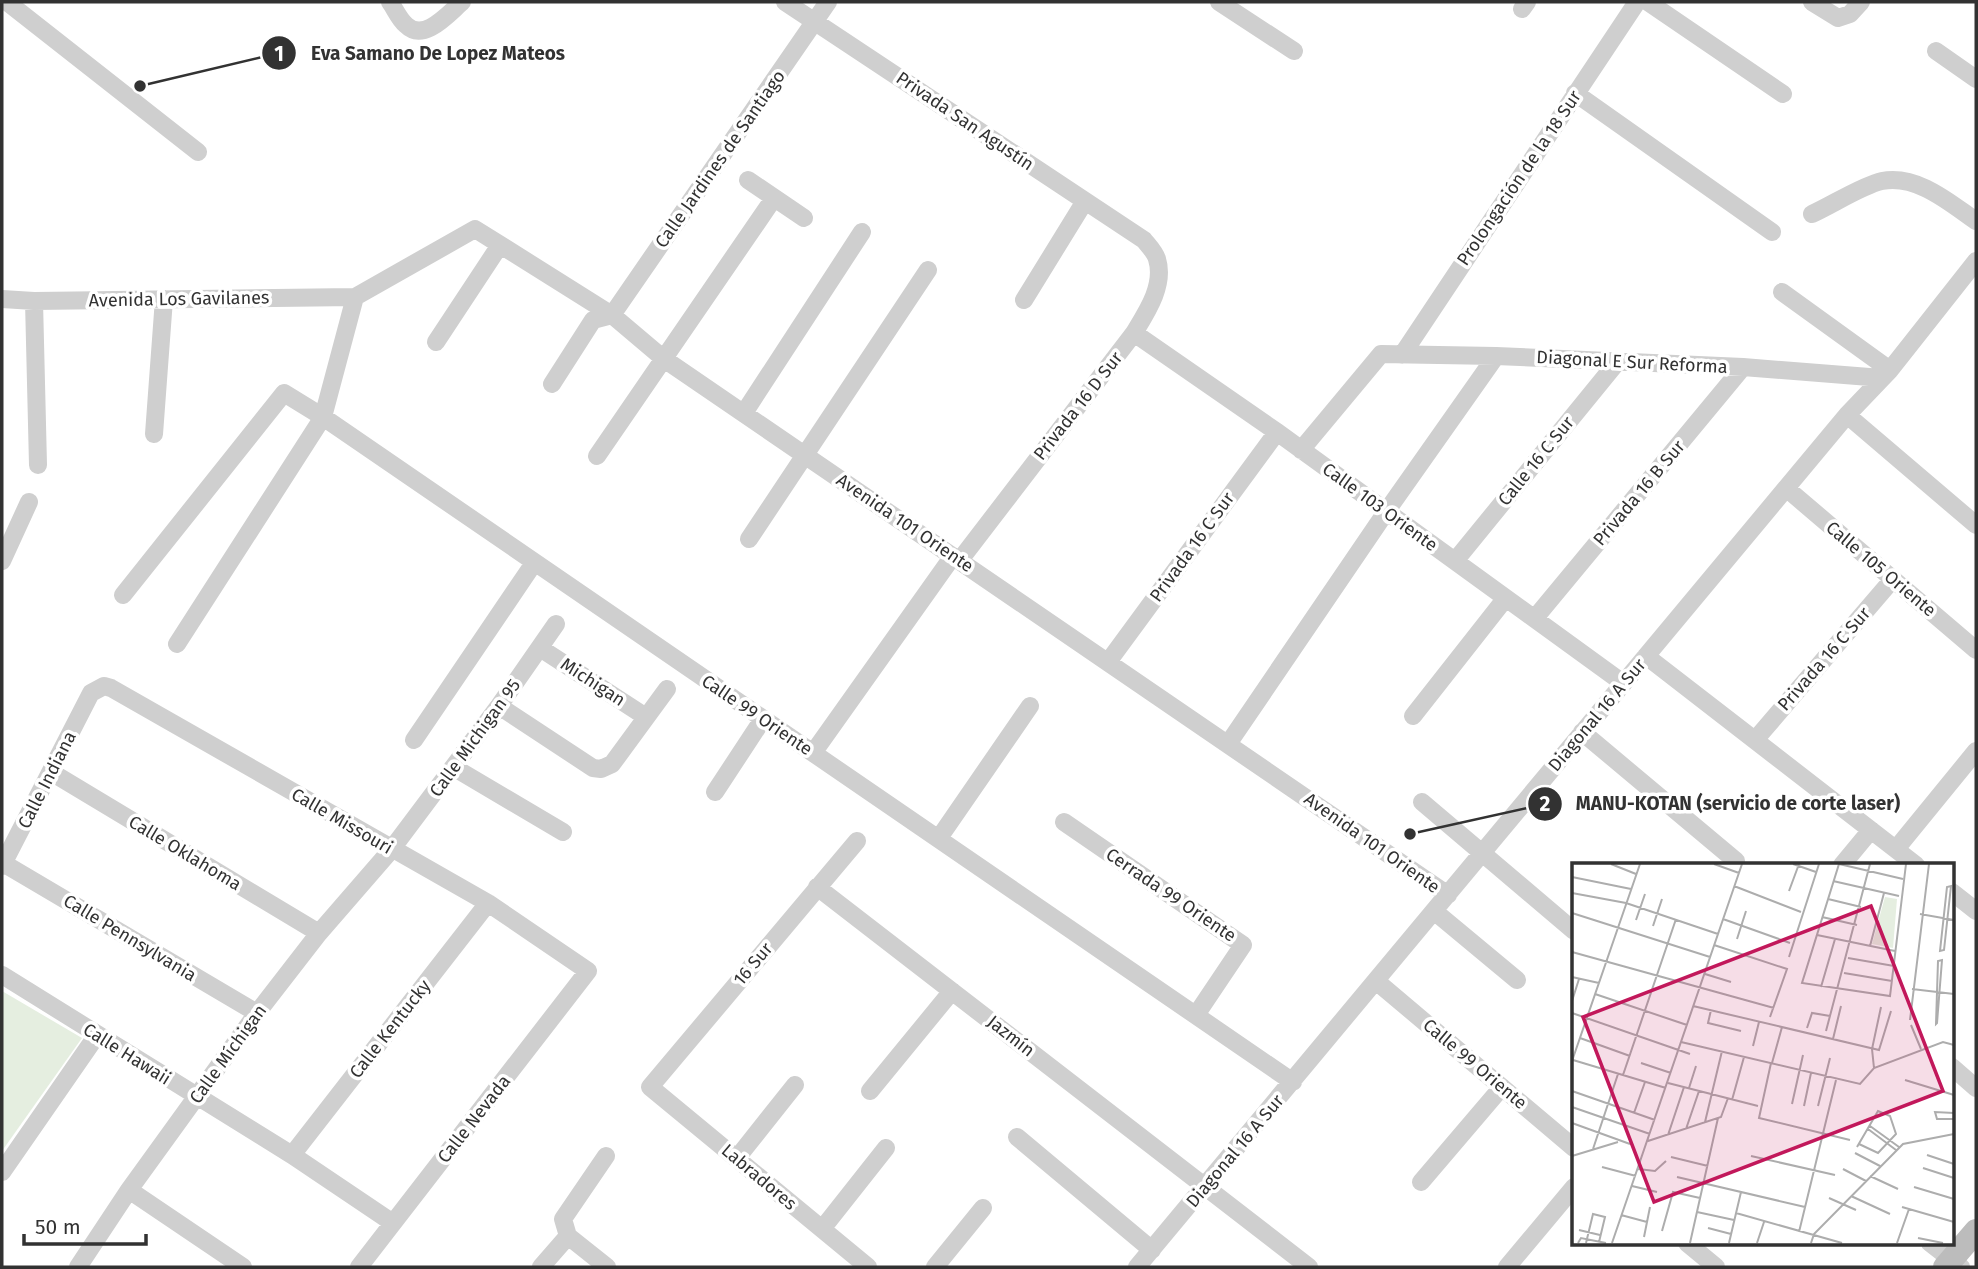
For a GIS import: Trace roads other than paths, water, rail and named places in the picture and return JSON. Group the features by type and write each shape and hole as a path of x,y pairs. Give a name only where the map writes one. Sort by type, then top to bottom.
{"street":[{"path":"6,2 198,152"},
{"path":"390,2 406,26 420,31 428,30 462,2"},
{"name":"Privada San Agustín","path":"785,2 1144,240"},
{"name":"Calle Jardines de Santiago","path":"612,315 828,2"},
{"path":"1219,2 1294,51"},
{"name":"Prolongación de la 18 Sur","path":"1402,355 1637,2"},
{"path":"1648,2 1783,94"},
{"path":"1812,2 1838,18 1850,14 1861,2"},
{"path":"1936,51 1976,79"},
{"path":"1575,93 1772,232"},
{"path":"748,180 804,218"},
{"path":"1812,214 1879,181 1900,180 1934,193 1976,221"},
{"path":"597,456 775,198"},
{"path":"1024,300 1085,201"},
{"name":"Avenida 101 Oriente","path":"355,298 475,229 612,315 664,359 1448,895"},
{"path":"744,413 862,232"},
{"name":"Privada 16 D Sur","path":"813,752 957,558 1134,333 1153,302 1158,283 1157,259 1144,240"},
{"path":"436,342 500,245"},
{"name":"Diagonal 16 A Sur","path":"1138,1267 1847,415 1886,374 1976,261"},
{"path":"749,539 928,270"},
{"path":"1782,292 1886,374"},
{"path":"177,644 323,417 355,298"},
{"name":"Avenida Los Gavilanes","path":"2,299 35,308 164,299 355,298"},
{"path":"154,434 164,299"},
{"path":"35,308 38,465"},
{"path":"552,384 593,320 612,315"},
{"name":"Calle 103 Oriente","path":"1134,333 1277,432 1623,683"},
{"name":"Diagonal E Sur Reforma","path":"1301,450 1381,354 1496,356 1886,374"},
{"path":"1228,744 1496,356"},
{"name":"Calle 16 C Sur","path":"1455,561 1618,361"},
{"name":"Privada 16 B Sur","path":"1535,618 1743,367"},
{"name":"Calle 99 Oriente","path":"123,595 284,393 323,417 1293,1082"},
{"path":"1847,415 1976,525"},
{"name":"Privada 16 C Sur","path":"1108,662 1277,432"},
{"name":"Calle 105 Oriente","path":"1786,488 1976,650"},
{"path":"2,561 29,502"},
{"path":"414,740 534,563"},
{"name":"Privada 16 C Sur","path":"1755,740 1893,579"},
{"path":"1413,716 1505,599"},
{"name":"Calle Michigan 95","path":"391,850 499,706 556,624"},
{"name":"Michigan","path":"540,648 646,717"},
{"path":"1646,656 1914,863"},
{"name":"Calle Missouri","path":"91,693 104,687 111,688 488,903 588,971"},
{"path":"499,706 593,768 601,769 612,764 667,689"},
{"name":"Calle Indiana","path":"3,864 91,693"},
{"path":"939,838 1030,706"},
{"path":"715,792 763,719"},
{"path":"1583,732 1736,861"},
{"path":"1896,849 1976,751"},
{"path":"453,767 562,832"},
{"name":"Calle Oklahoma","path":"51,772 319,933"},
{"path":"1422,802 1572,929"},
{"name":"Cerrada 99 Oriente","path":"1064,822 1243,945 1196,1015"},
{"path":"1844,863 1871,830"},
{"name":"16 Sur","path":"650,1087 857,841"},
{"name":"Calle Míchigan","path":"78,1267 129,1190 257,1013 319,933 391,850"},
{"name":"Calle Pennsylvania","path":"3,864 257,1013"},
{"name":"Jazmín","path":"817,887 1309,1267"},
{"path":"1954,894 1976,911"},
{"name":"Calle Kentucky","path":"292,1155 488,903"},
{"path":"1434,911 1517,980"},
{"name":"Calle Nevada","path":"359,1267 588,971"},
{"name":"Calle Hawaii","path":"2,975 196,1098 292,1155 393,1223"},
{"name":"Calle 99 Oriente","path":"1376,981 1572,1146"},
{"path":"870,1091 952,991"},
{"path":"2,1172 97,1035"},
{"path":"1954,1069 1976,1088"},
{"path":"737,1158 795,1085"},
{"name":"Labradores","path":"650,1087 868,1267"},
{"path":"1421,1182 1502,1087"},
{"path":"1017,1137 1152,1250"},
{"path":"822,1229 886,1148"},
{"path":"606,1156 563,1219 568,1236 607,1267"},
{"path":"1507,1267 1572,1188"},
{"path":"129,1190 243,1267"},
{"path":"935,1267 983,1208"},
{"path":"1931,1244 1952,1265 1976,1231"},
{"path":"541,1267 568,1236"},
{"path":"1688,1244 1710,1265"}],"place":[{"name":"Eva Samano De Lopez Mateos","path":"140,86"},
{"name":"MANU-KOTAN (servicio de corte laser)","path":"1410,834"}]}
